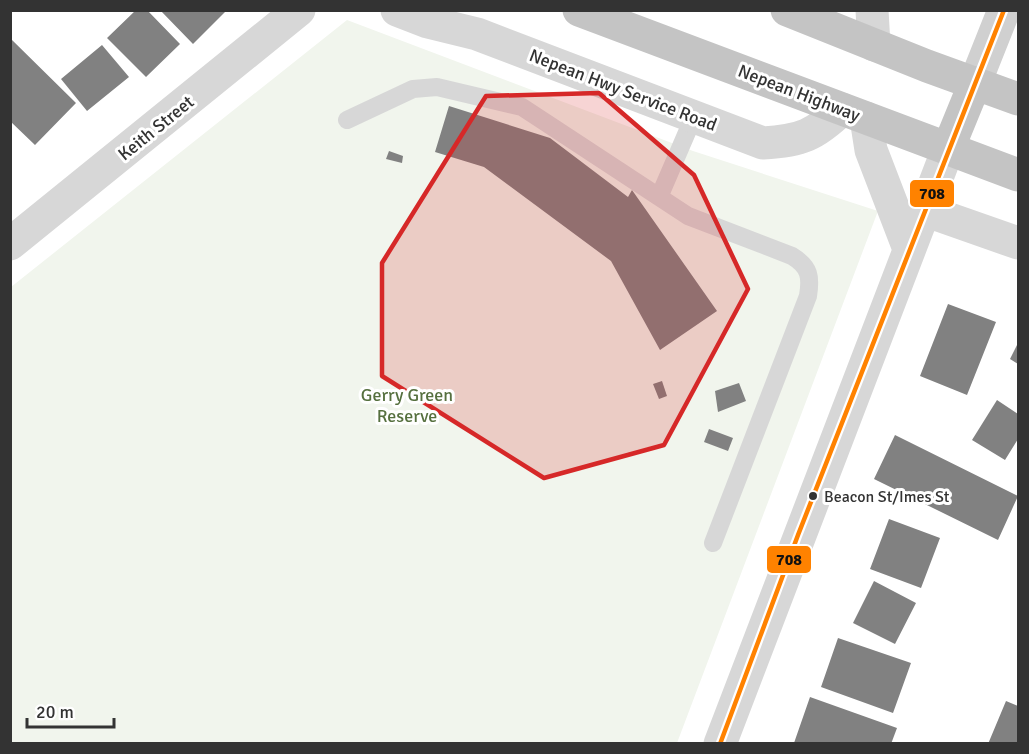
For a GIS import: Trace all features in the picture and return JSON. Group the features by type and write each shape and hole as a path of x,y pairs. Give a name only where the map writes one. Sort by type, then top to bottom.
{"highway":[{"name":"Nepean Highway","path":"579,10 1018,176"},
{"path":"787,10 1018,99"},
{"path":"948,149 975,83"}],"street":[{"name":"Keith Street","path":"10,244 300,10"},
{"name":"Nepean Hwy Service Road","path":"397,10 424,21 477,34 763,143 789,142 854,114"},
{"path":"872,10 874,45"},
{"path":"975,83 1004,10"},
{"path":"854,114 871,150 909,249"},
{"path":"720,744 948,149"},
{"path":"924,210 1018,243"}],"lane":[{"path":"347,120 413,89 437,87 522,107 660,195 688,216 792,256 802,262 811,276 808,296 713,543"},
{"path":"660,195 694,116"}],"highlighted area":[{"path":"599,93 694,175 748,289 664,445 544,478 382,376 382,263 486,96"}],"green space":[{"name":"Gerry Green Reserve","path":"347,20 693,151 878,211 677,743 11,744 11,287"}],"building":[{"path":"136,10 147,10 180,44 146,77 107,38"},
{"path":"160,10 227,10 193,44"},
{"path":"10,38 76,103 35,145 10,121"},
{"path":"102,45 129,77 87,111 61,79"},
{"path":"449,106 550,138 628,197 632,190 717,311 660,350 611,261 484,167 435,152"},
{"path":"389,151 403,156 402,163 386,159"},
{"path":"948,304 996,322 967,395 920,376"},
{"path":"1018,343 1018,364 1010,359"},
{"path":"662,381 667,396 659,399 653,384"},
{"path":"739,383 746,401 718,412 715,391"},
{"path":"997,400 1018,414 1018,439 1005,460 972,440"},
{"path":"709,429 733,438 728,451 704,442"},
{"path":"895,435 1018,496 998,540 874,479"},
{"path":"889,519 940,538 921,588 870,569"},
{"path":"874,581 916,603 895,644 853,623"},
{"path":"838,638 911,663 893,713 821,687"},
{"path":"810,697 897,728 891,744 794,743"},
{"path":"1006,701 1018,706 1018,744 988,744"}],"transit line":[{"name":"708","path":"720,744 798,535 1004,10"}],"place":[{"name":"Beacon St/Imes St","path":"813,496"}]}
